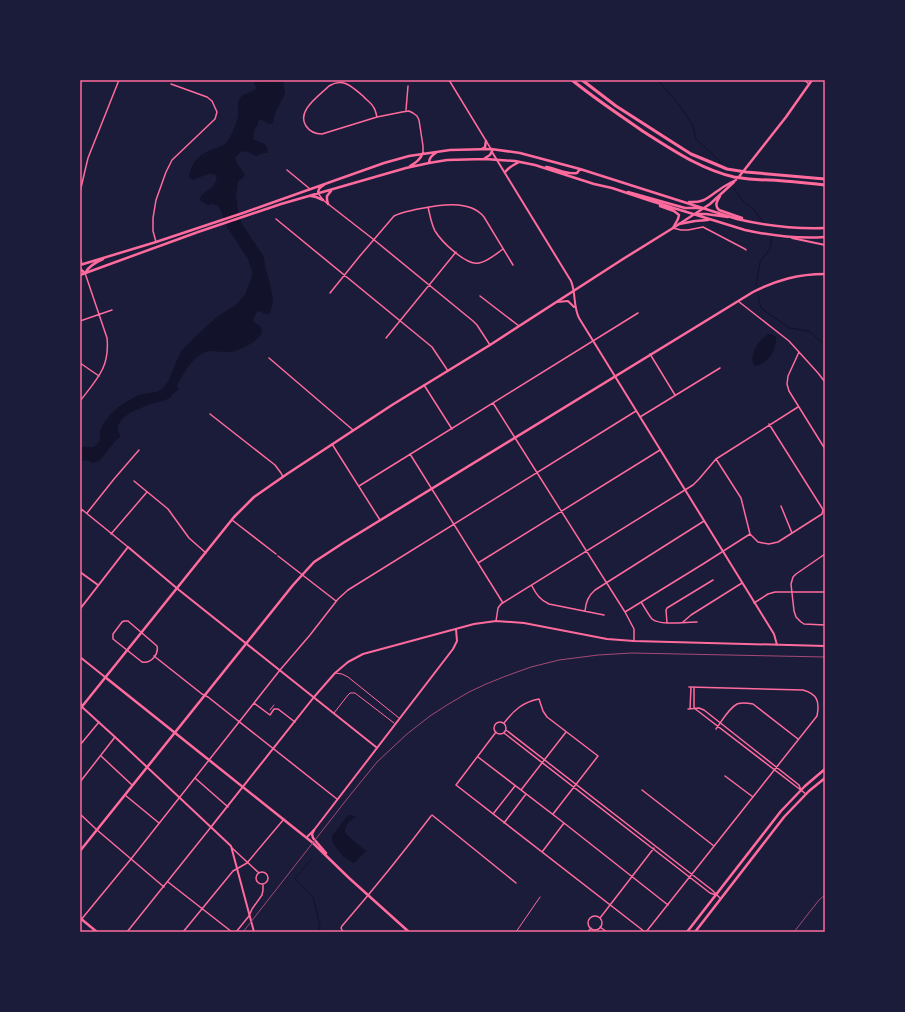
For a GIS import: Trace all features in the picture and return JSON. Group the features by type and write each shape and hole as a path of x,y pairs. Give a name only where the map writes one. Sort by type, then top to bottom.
{"highway":[{"path":"572,80 612,111 679,154 707,168 726,175 749,179 795,182 825,186"},
{"path":"582,80 616,106 678,146 700,158 728,169 752,173 825,179"}],"main road":[{"path":"80,708 232,520 254,497 353,430 490,345 673,228 720,196 736,180 786,117 812,80"},
{"path":"481,150 485,147 486,141"},
{"path":"485,158 490,155 492,150"},
{"path":"81,264 221,221 384,162 423,153 440,151 492,150 520,153 580,169 683,202 756,223 786,228 825,228"},
{"path":"429,163 429,159 440,151"},
{"path":"406,168 417,162 423,153"},
{"path":"80,275 222,224 318,193 406,168 447,160 485,158 519,162 594,184 682,207 703,208"},
{"path":"505,172 512,165 519,162"},
{"path":"539,167 550,168 571,174 577,173 580,169"},
{"path":"318,193 320,188 335,180"},
{"path":"683,202 705,200 736,180"},
{"path":"612,188 712,220 759,233 789,237 825,237"},
{"path":"328,204 327,196 334,189"},
{"path":"309,196 323,200"},
{"path":"720,196 716,204 718,210 756,223"},
{"path":"651,201 678,214 678,219 673,228"},
{"path":"693,214 737,218"},
{"path":"679,224 712,220"},
{"path":"85,273 87,269 99,261 113,255"},
{"path":"81,264 85,268 92,270"},
{"path":"81,264 80,270 85,273"},
{"path":"80,851 314,562 432,488 753,292 776,281 813,274 825,274"},
{"path":"105,677 307,837 408,932"},
{"path":"688,932 769,825 801,790 825,769"},
{"path":"695,932 784,816 825,778"},
{"path":"314,830 312,834 313,838 333,861"},
{"path":"80,920 97,932"}],"street":[{"path":"80,192 88,158 119,80"},
{"path":"449,80 570,278 575,308 579,318 774,634 777,646"},
{"path":"791,80 796,80"},
{"path":"804,80 809,84"},
{"path":"377,117 374,107 355,89 347,84 339,82 329,86 306,109 303,116 306,127 312,132 322,134 377,117 406,111 413,113 419,120 423,153"},
{"path":"156,242 153,231 153,218 156,200 166,172 172,160 215,119 217,112 212,101 207,97 171,84"},
{"path":"406,111 408,86"},
{"path":"287,170 310,189"},
{"path":"318,193 323,200 476,324 490,345"},
{"path":"330,293 373,239 394,216 399,213 428,207 454,204 478,211 484,217 513,265"},
{"path":"428,207 432,224 437,234 445,243 470,262 477,264 503,249"},
{"path":"276,220 434,348 448,370"},
{"path":"673,228 688,230 703,227 745,248 746,250"},
{"path":"789,237 825,245"},
{"path":"386,338 456,252"},
{"path":"80,257 81,264"},
{"path":"80,401 99,376 105,364 108,346 107,338 85,273"},
{"path":"480,296 519,326"},
{"path":"556,302 568,301 575,308"},
{"path":"738,301 784,336 825,382"},
{"path":"80,321 112,310"},
{"path":"358,486 638,313"},
{"path":"799,352 787,380 787,388 825,449"},
{"path":"650,354 675,395"},
{"path":"269,358 353,430"},
{"path":"80,363 99,376"},
{"path":"640,417 720,368"},
{"path":"424,385 452,429"},
{"path":"493,403 516,437 537,473 625,612 634,629 634,641"},
{"path":"496,621 498,608 503,603 692,485 716,459 798,406"},
{"path":"80,920 131,859 336,601 348,590 636,411"},
{"path":"210,414 274,466 283,477"},
{"path":"716,459 742,502 750,534 758,542 769,544 778,542 822,514 822,508 769,424"},
{"path":"332,444 380,520"},
{"path":"87,513 139,450"},
{"path":"478,564 660,450"},
{"path":"410,454 503,603"},
{"path":"134,481 168,509 189,538 206,552"},
{"path":"111,534 147,492"},
{"path":"781,506 792,533"},
{"path":"80,508 177,588 376,747"},
{"path":"232,520 336,601"},
{"path":"585,611 587,600 591,593 606,582 704,521"},
{"path":"625,612 750,534"},
{"path":"80,609 128,547"},
{"path":"825,554 796,574 792,580 791,592 794,611 798,620 808,625 825,625"},
{"path":"80,572 98,585"},
{"path":"667,623 667,608 713,580"},
{"path":"683,622 742,583"},
{"path":"531,585 543,602 604,615"},
{"path":"754,603 772,593 825,592"},
{"path":"641,602 652,618 657,622 697,622"},
{"path":"124,621 128,622 142,632 157,646 158,650 150,661 144,663 112,637 124,621"},
{"path":"127,932 335,673 348,662 363,654 474,624 496,621 524,623 607,638 634,641 777,646 825,646"},
{"path":"307,837 314,830 376,747 453,649 456,641 456,629"},
{"path":"154,656 337,800"},
{"path":"80,657 105,677"},
{"path":"335,673 348,677 399,718"},
{"path":"504,723 499,721 496,724 494,728 496,732 456,785 646,932 692,875 714,846 774,770 776,767 798,739 817,716 817,698 808,691 788,689 690,687 689,709 699,708 704,710 776,767 800,785 801,790"},
{"path":"694,687 694,708"},
{"path":"334,713 350,693 355,693 395,724"},
{"path":"504,723 519,707 533,700 539,699 547,717 598,756 553,814"},
{"path":"80,702 80,708 99,722 259,872 267,875 267,880 263,884 262,895 249,916 236,932"},
{"path":"254,703 270,715 274,709 278,709 295,722"},
{"path":"716,729 737,704 745,703 753,704 798,739"},
{"path":"270,710 274,705"},
{"path":"694,708 806,794"},
{"path":"80,745 99,722"},
{"path":"504,723 506,725 506,730 504,733"},
{"path":"506,730 712,890 721,899"},
{"path":"496,732 501,734 504,733 710,893 716,895"},
{"path":"521,790 566,732"},
{"path":"80,782 115,737"},
{"path":"101,756 132,786"},
{"path":"478,757 668,905"},
{"path":"725,776 752,798"},
{"path":"194,778 228,807"},
{"path":"493,814 515,786"},
{"path":"642,790 714,846"},
{"path":"504,823 526,794"},
{"path":"125,795 159,823"},
{"path":"80,814 164,887"},
{"path":"343,932 341,928 342,926 396,863 432,815 516,883"},
{"path":"183,932 233,871 248,862 284,819"},
{"path":"542,852 564,823"},
{"path":"231,846 253,931"},
{"path":"600,918 656,846"},
{"path":"259,872 256,876 256,881 263,884"},
{"path":"168,882 232,932"},
{"path":"516,932 540,897"},
{"path":"591,928 589,924 590,919 594,916 600,918"},
{"path":"600,918 602,923 600,927"},
{"path":"591,928 597,929 600,927"},
{"path":"600,927 607,932"},
{"path":"588,932 591,928"}],"shaded area":[{"path":"259,80 283,80 285,93 274,116 273,123 269,124 260,119 254,130 253,139 266,145 267,153 256,156 246,151 239,153 235,158 245,175 238,181 236,195 238,212 242,224 264,257 273,300 270,314 257,311 253,320 262,330 261,334 252,343 237,350 229,352 208,351 201,354 193,360 187,368 177,386 179,389 172,394 172,396 164,401 154,403 126,416 118,425 118,431 121,437 117,439 100,460 93,463 87,460 82,461 80,460 80,446 94,447 100,441 100,431 109,416 118,407 138,395 156,392 162,389 168,382 181,351 211,322 236,305 245,295 252,277 252,270 248,259 227,227 218,206 213,204 208,205 200,200 204,193 214,185 217,179 215,174 208,174 192,180 189,177 194,163 200,156 227,142 237,119 240,98 256,89 253,81 258,82"},
{"path":"768,334 776,337 773,351 767,360 755,366 752,358 755,348"},
{"path":"348,815 356,817 348,823 345,832 367,851 354,863 339,852 334,844 332,836"}],"waterway":[{"path":"658,80 680,106 693,126 696,139 719,160 720,163"},
{"path":"734,188 741,199 755,211 763,222"},
{"path":"756,286 760,262 770,249 772,235"},
{"path":"758,294 761,308 789,328 809,331 825,345"},
{"path":"312,858 295,879 313,897 320,926 319,932"}],"railway":[{"path":"243,932 377,762 407,734 430,716 469,692 531,667 559,660 598,655 632,653 825,657"},
{"path":"794,932 819,900 825,895"}]}
